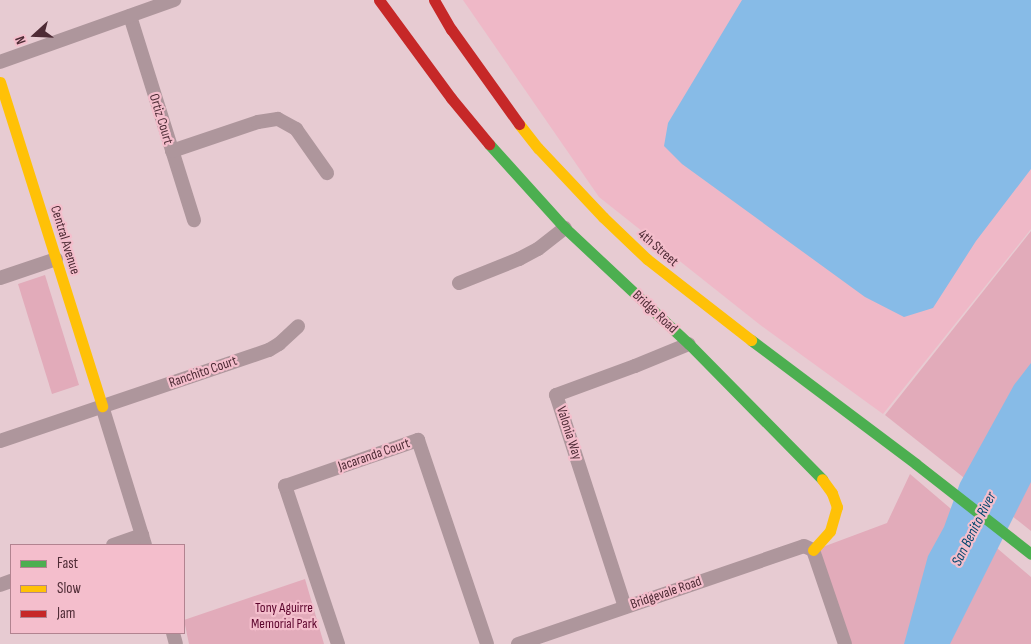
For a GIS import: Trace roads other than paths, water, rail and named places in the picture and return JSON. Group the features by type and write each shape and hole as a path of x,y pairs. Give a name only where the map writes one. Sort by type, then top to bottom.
{"street":[{"path":"0,62 174,0"},
{"name":"Bridge Road","path":"379,0 468,119 503,161 565,228 688,344 819,474 832,492 837,507 830,531 813,550"},
{"name":"4th Street","path":"434,0 451,29 505,107 538,148 603,217 647,259 689,294 916,464 1031,554"},
{"name":"Ortiz Court","path":"130,16 194,220"},
{"name":"Central Avenue","path":"0,82 6,124 56,259 102,406"},
{"path":"172,151 258,122 278,120 288,123 296,129 327,173"},
{"path":"459,283 519,260 538,249 565,228"},
{"path":"0,278 56,259"},
{"name":"Ranchito Court","path":"0,440 269,350 279,344 298,326"},
{"name":"Valonia Way","path":"624,607 556,395 688,344"},
{"path":"102,406 144,540 119,544"},
{"name":"Jacaranda Court","path":"338,644 284,486 418,440 487,644"},
{"name":"Bridgevale Road","path":"518,644 804,546 813,550"},
{"path":"813,550 845,644"}],"water":[{"path":"742,0 1031,0 1031,169 976,241 933,308 904,317 865,297 682,164 664,146 668,123"},
{"name":"San Benito River","path":"1031,363 1031,482 950,644 904,644 928,556 944,527 960,483 1014,385"}],"park label":[{"name":"Tony Aguirre Memorial Park","path":"284,616"}]}
